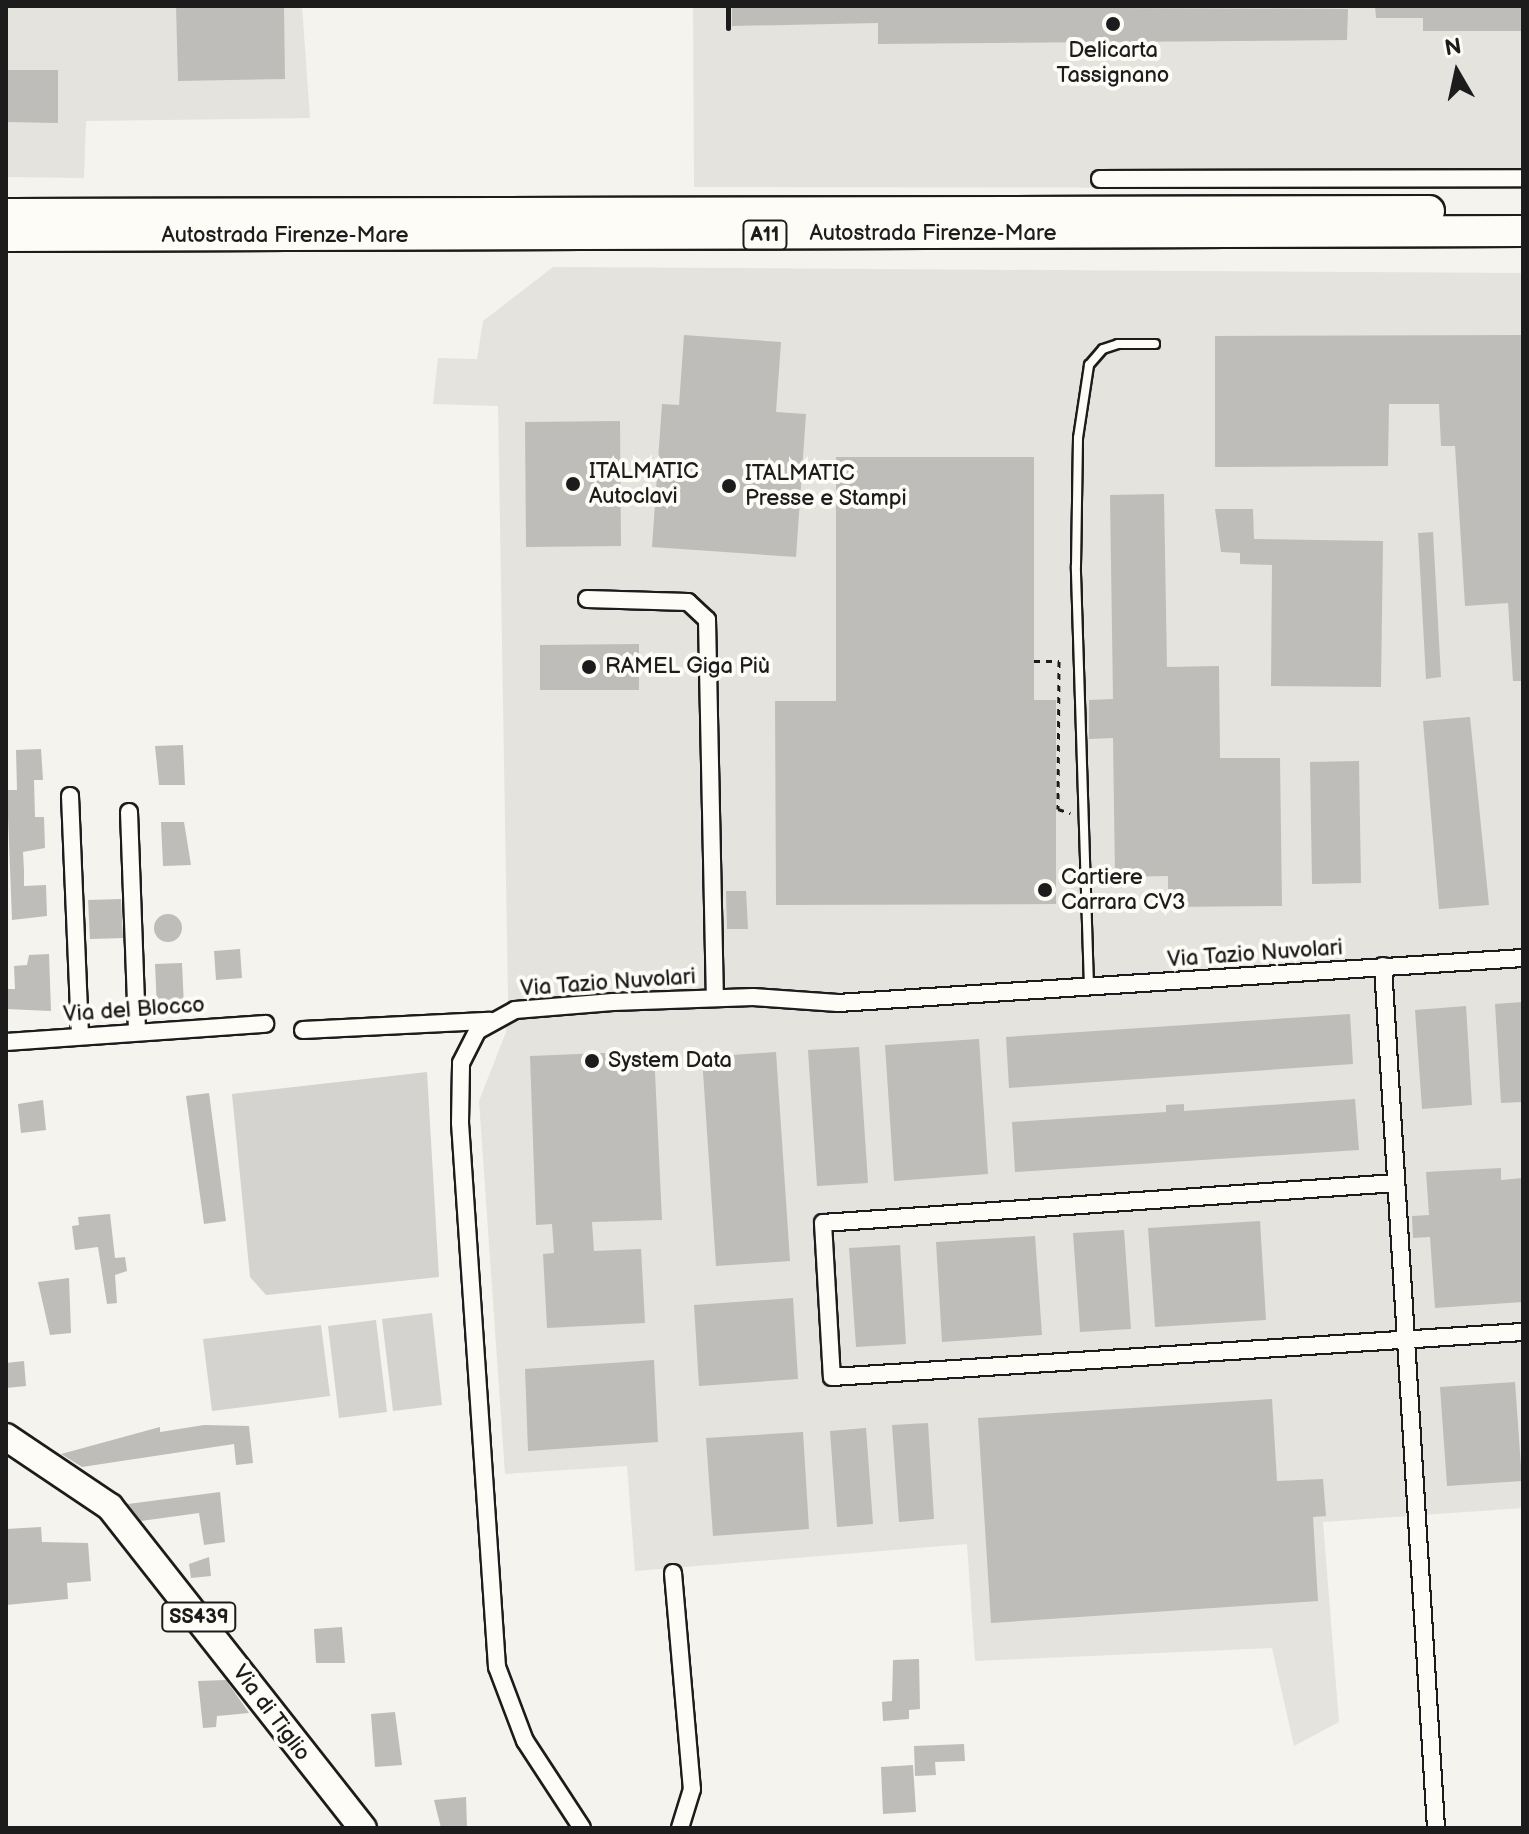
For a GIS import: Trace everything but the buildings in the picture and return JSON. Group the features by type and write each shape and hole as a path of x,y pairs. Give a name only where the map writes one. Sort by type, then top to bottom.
{"highway":[{"name":"Autostrada Firenze-Mare","path":"6,214 1523,211"},
{"name":"Autostrada Firenze-Mare","path":"6,236 1523,231"}],"main road":[{"name":"Via di Tiglio","path":"6,1437 110,1507 363,1828"}],"street":[{"path":"1100,179 1523,178"},
{"path":"587,599 688,602 707,620 715,997"},
{"path":"70,796 80,1034"},
{"path":"129,812 137,1030"},
{"name":"Via Tazio Nuvolari","path":"303,1030 490,1021 530,1008 715,997 838,1003 1523,958"},
{"path":"1383,966 1436,1828"},
{"path":"490,1021 469,1043 459,1080 497,1667 525,1741 582,1828"},
{"name":"Via del Blocco","path":"6,1042 137,1030 265,1024"},
{"path":"1396,1183 823,1223 832,1377 1523,1332"},
{"path":"673,1573 692,1789 680,1828"}],"lane":[{"path":"1089,988 1088,830 1076,580 1078,438 1089,365 1103,349 1118,344 1155,344"}],"shaded area":[{"path":"6,6 302,6 310,118 86,121 84,178 6,177"},
{"path":"693,6 1523,6 1523,188 694,187"},
{"path":"553,267 1523,273 1523,1508 1323,1522 1339,1722 1294,1746 1272,1648 975,1661 967,1544 635,1571 627,1466 505,1474 479,1101 506,1032 508,998 498,406 433,404 438,358 477,359 483,321"},
{"path":"427,1072 439,1277 266,1295 250,1277 232,1094"},
{"path":"432,1313 442,1405 393,1411 382,1319"},
{"path":"376,1320 387,1412 339,1418 328,1326"},
{"path":"321,1325 330,1396 212,1411 203,1339"}],"railway":[{"path":"728,6 728,28"}],"place":[{"name":"Delicarta Tassignano","path":"1113,24"},
{"name":"ITALMATIC Autoclavi","path":"573,484"},
{"name":"ITALMATIC Presse e Stampi","path":"729,486"},
{"name":"RAMEL Giga Più","path":"589,667"},
{"name":"Cartiere Carrara CV3","path":"1045,890"},
{"name":"System Data","path":"592,1061"}]}
